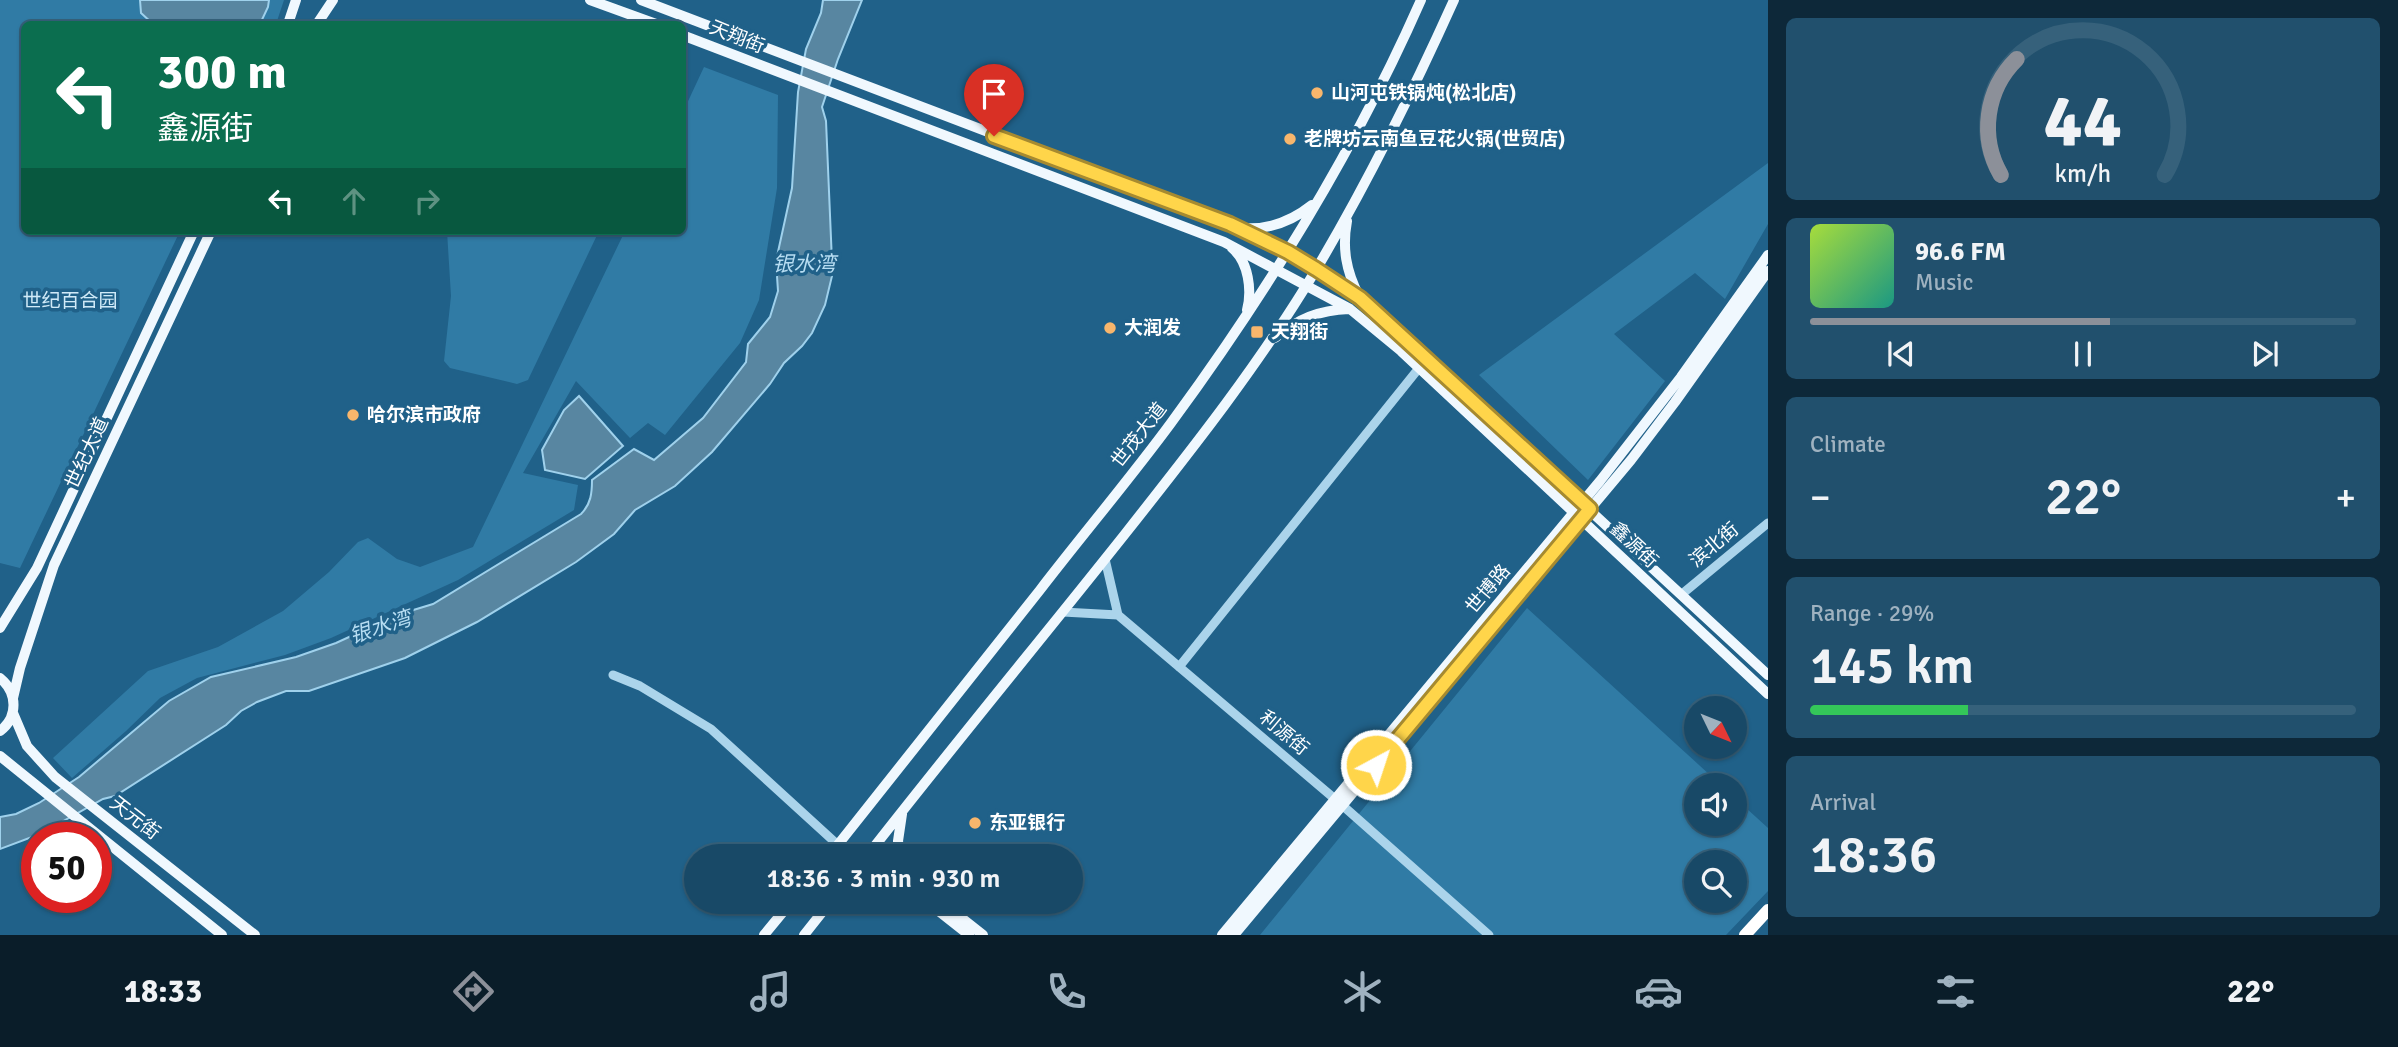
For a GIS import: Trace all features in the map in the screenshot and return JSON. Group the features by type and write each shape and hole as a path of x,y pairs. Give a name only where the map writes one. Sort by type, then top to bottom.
{"highway":[{"path":"1745,935 1768,910"}],"main road":[{"path":"289,21 296,0"},
{"path":"319,21 333,0"},
{"path":"590,0 648,21"},
{"name":"天翔街","path":"641,0 1230,224"},
{"name":"世茂大道","path":"839,844 1170,424 1240,326 1288,252 1326,186 1396,56 1421,0"},
{"path":"876,844 1205,433 1267,344 1316,269 1348,212 1423,69 1454,0"},
{"name":"天翔街","path":"686,37 1224,242"},
{"path":"1230,224 1254,229 1288,222 1315,202 1326,186"},
{"path":"1348,212 1344,251 1351,279 1360,298"},
{"path":"1230,224 1288,252"},
{"name":"世纪大道","path":"0,628 37,568 192,235"},
{"name":"世纪大道","path":"13,713 13,698 20,668 54,565 209,235"},
{"path":"1224,242 1277,268"},
{"path":"1224,242 1237,251 1247,274 1250,290 1248,308 1240,326"},
{"name":"鑫源街","path":"1288,252 1360,298 1768,675"},
{"name":"世博路","path":"1586,506 1768,254"},
{"name":"鑫源街","path":"1277,268 1350,309 1371,325 1768,694"},
{"name":"世博路","path":"1234,935 1339,803 1675,402 1768,271"},
{"path":"1267,344 1307,316 1335,309 1350,309"},
{"path":"0,678 10,689 13,698"},
{"path":"0,731 13,713"},
{"name":"天元街","path":"13,713 27,746 55,777 255,935"},
{"name":"天元街","path":"0,756 86,823 215,933"},
{"name":"世博路","path":"1223,935 1339,803"},
{"path":"898,844 903,810"},
{"path":"764,935 781,914"},
{"path":"804,935 821,914"},
{"path":"942,914 969,935"},
{"path":"956,914 983,935"}],"street":[{"path":"1179,667 1419,368"},
{"name":"滨北街","path":"1682,594 1768,523"},
{"path":"1063,612 1118,615 1105,559"},
{"name":"利源街","path":"1118,615 1489,935"},
{"path":"614,675 650,692 711,729 837,844"}],"green space":[{"name":"世纪百合园","path":"0,0 284,0 277,21 21,21 21,235 178,235 20,568 0,563"},
{"path":"704,67 778,95 777,188 759,300 740,343 665,435 648,423 630,438 576,381 523,473 578,485 574,510 458,580 331,638 285,655 197,678 160,698 72,778 53,758 148,671 218,647 283,611 329,572 358,542 368,538 397,559 420,567 473,547 623,235 686,235 686,106"},
{"path":"1768,163 1768,224 1725,299 1695,273 1614,334 1665,381 1588,480 1479,375"},
{"path":"447,235 597,235 528,380 517,384 450,368 444,361 451,296"},
{"path":"1527,608 1684,751 1684,760 1694,760 1708,773 1684,773 1684,836 1747,836 1747,809 1768,828 1768,891 1747,913 1726,935 1260,935"}],"water":[{"path":"140,0 269,0 261,21 150,21 141,13"},
{"name":"银水湾","path":"823,0 862,0 822,107 826,121 832,262 832,276 825,305 812,333 784,363 770,384 712,452 675,486 635,510 614,534 576,562 477,622 405,658 309,691 286,691 257,702 115,796 103,799 62,822 21,822 21,841 0,849 0,817 16,814 39,803 79,777 169,701 211,677 296,657 336,643 397,615 433,604 581,514 590,498 592,480 634,449 654,460 703,418 746,362 748,344 770,317 778,291 776,261 792,188 798,92 806,49 821,13"},
{"path":"579,396 623,446 585,479 545,470 542,450 564,410"}],"place":[{"name":"山河屯铁锅炖(松北店)","path":"1317,93"},
{"name":"老牌坊云南鱼豆花火锅(世贸店)","path":"1290,139"},
{"name":"大润发","path":"1110,328"},
{"name":"天翔街","path":"1257,332"},
{"name":"哈尔滨市政府","path":"353,415"},
{"name":"东亚银行","path":"975,823"}],"route":[{"path":"994,136 1230,224 1316,269 1360,298 1590,509 1376,765"}]}
